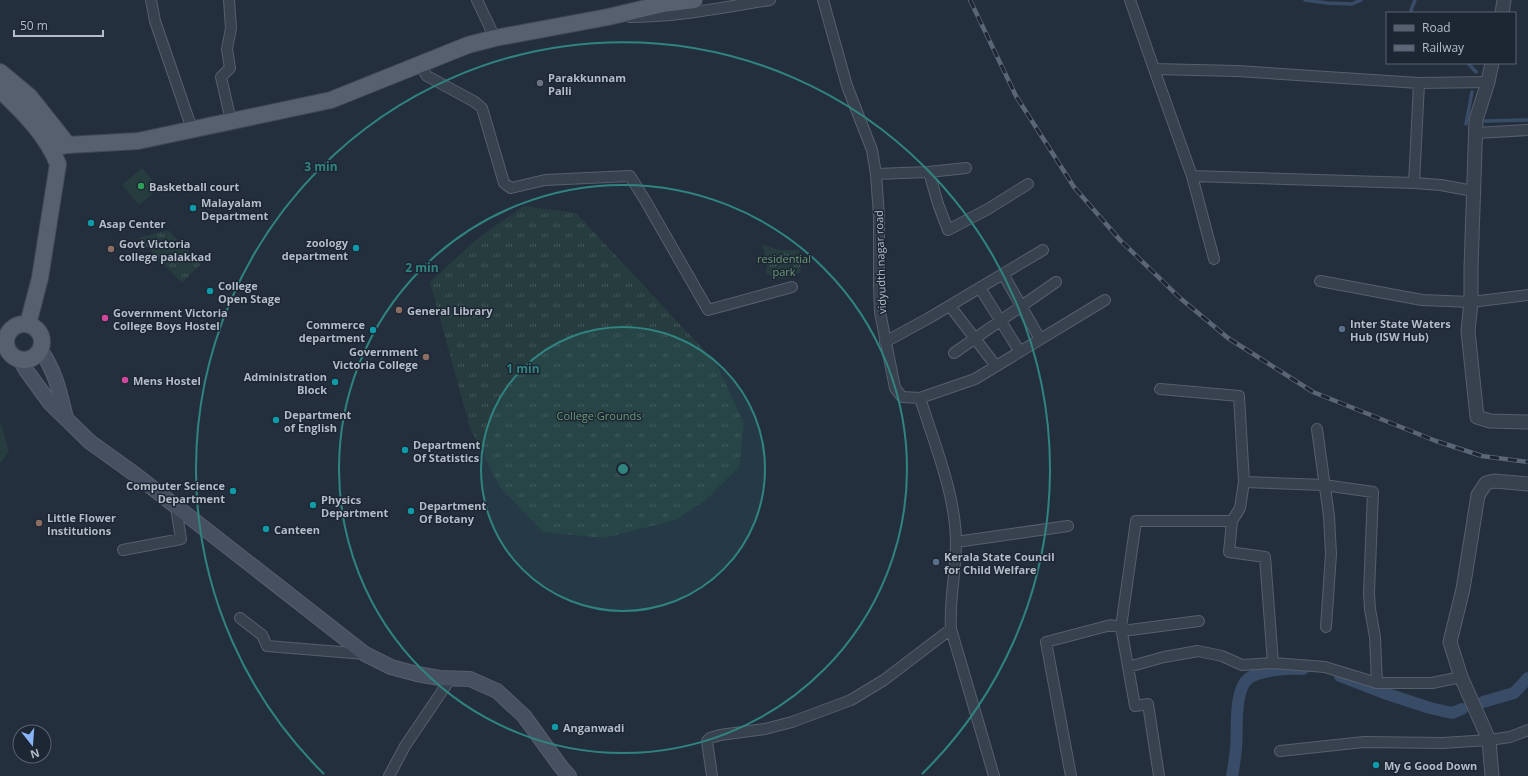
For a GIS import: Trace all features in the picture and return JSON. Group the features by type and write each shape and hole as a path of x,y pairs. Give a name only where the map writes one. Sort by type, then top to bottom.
{"main road":[{"path":"52,148 68,145 138,141 331,100 468,45 495,38 608,17 663,4 694,0"},
{"path":"0,72 30,97 68,145 46,297 33,326"},
{"path":"0,90 23,112 52,148 58,164 33,326"},
{"path":"7,350 28,360 35,357 41,351 43,343 42,336 33,326 20,324 13,327 8,333 7,350 26,370 50,403 90,442 136,475 365,654 391,667 417,674 470,679 497,691 524,716 569,776"},
{"path":"41,351 55,376 66,418"}],"street":[{"path":"151,0 155,20 192,129"},
{"path":"229,0 231,28 226,49 230,68 221,77 231,121"},
{"path":"477,0 495,38"},
{"path":"608,17 647,0"},
{"path":"608,17 652,17 710,10 770,0"},
{"name":"vidyudth nagar road","path":"823,0 848,86 872,150 876,174 879,216 880,312 895,388 902,397 920,398 975,379 1105,300"},
{"path":"1130,0 1192,176 1214,259"},
{"path":"1502,12 1504,0"},
{"path":"1492,64 1488,82 1476,120 1470,268 1471,302 1468,331 1477,417 1490,421 1528,422"},
{"path":"420,65 427,76 475,102 482,108 504,183 511,188 545,180 630,176 708,310 792,286"},
{"path":"1154,69 1237,71 1419,83 1488,82"},
{"path":"1414,183 1419,83"},
{"path":"1476,133 1528,130"},
{"path":"876,174 929,172 966,168"},
{"path":"929,172 938,204 948,230 988,209 1028,184"},
{"path":"1192,176 1414,183 1441,185 1473,191"},
{"path":"885,342 930,318 1044,250"},
{"path":"1003,274 1040,339"},
{"path":"1320,281 1422,300 1471,302 1528,295"},
{"path":"954,353 1056,282"},
{"path":"980,288 1020,352"},
{"path":"950,306 996,366"},
{"path":"1160,388 1239,396 1244,482 1240,508 1232,521 1229,552 1265,557 1273,663"},
{"path":"920,398 947,479 956,542 950,610 951,629 994,776"},
{"path":"1317,430 1324,485 1330,516 1332,554 1326,627"},
{"path":"1492,776 1489,740 1461,676 1450,642 1462,589 1478,495 1486,483 1494,481 1528,484"},
{"path":"1244,482 1324,485 1373,492 1369,593 1375,637 1377,683"},
{"path":"123,550 181,539 176,506"},
{"path":"1159,776 1148,704 1135,706 1121,627 1136,521 1232,521"},
{"path":"956,542 1068,526"},
{"path":"240,618 262,635 267,646 365,654"},
{"path":"1071,776 1046,642 1111,625 1130,630 1199,621"},
{"path":"712,776 707,741 710,738 720,735 765,729 792,722 851,700 884,680 951,629"},
{"path":"1128,667 1164,657 1198,651 1222,656 1242,665 1273,663 1325,667 1377,683 1432,683 1461,676"},
{"path":"389,776 405,746 451,678"},
{"path":"1280,751 1364,742 1436,743 1489,740 1510,737 1528,730"}],"green space":[{"name":"Basketball court","path":"142,168 159,188 139,205 122,185"},
{"name":"College Grounds","path":"524,206 576,213 716,363 744,423 739,467 704,501 676,520 604,538 543,532 500,487 470,428 430,282 477,239"},
{"path":"168,230 201,264 182,283 138,238"},
{"name":"residential park","path":"762,244 779,250 799,250 801,272 783,279 766,274 767,261"},
{"path":"0,420 9,452 0,463"}],"waterway":[{"path":"1305,0 1352,4 1361,0"},
{"path":"1412,12 1415,0"},
{"path":"1469,64 1476,72"},
{"path":"1466,124 1472,92"},
{"path":"1485,121 1528,120"},
{"path":"1232,776 1236,749 1238,701 1244,684 1254,675 1267,671 1303,669"},
{"path":"1340,676 1384,693 1430,708 1452,713 1462,709"},
{"path":"1483,702 1514,693 1528,678"}],"railway":[{"path":"970,0 1016,96 1074,187 1120,240 1180,298 1228,338 1313,392 1436,441 1482,456 1528,462"}],"place":[{"name":"Parakkunnam Palli","path":"540,83"},
{"name":"Basketball court","path":"141,186"},
{"name":"Malayalam Department","path":"193,208"},
{"name":"Asap Center","path":"91,223"},
{"name":"zoology department","path":"356,248"},
{"name":"Govt Victoria college palakkad","path":"111,249"},
{"name":"College Open Stage","path":"210,291"},
{"name":"General Library","path":"399,310"},
{"name":"Government Victoria College Boys Hostel","path":"105,318"},
{"name":"Inter State Waters Hub (ISW Hub)","path":"1342,329"},
{"name":"Commerce department","path":"373,330"},
{"name":"Government Victoria College","path":"426,357"},
{"name":"Mens Hostel","path":"125,380"},
{"name":"Administration Block","path":"335,382"},
{"name":"Department of English","path":"276,420"},
{"name":"Department Of Statistics","path":"405,450"},
{"name":"Computer Science Department","path":"233,491"},
{"name":"Physics Department","path":"313,505"},
{"name":"Department Of Botany","path":"411,511"},
{"name":"Little Flower Institutions","path":"39,523"},
{"name":"Canteen","path":"266,529"},
{"name":"Kerala State Council for Child Welfare","path":"936,562"},
{"name":"Anganwadi","path":"555,727"},
{"name":"My G Good Down","path":"1376,765"}]}
